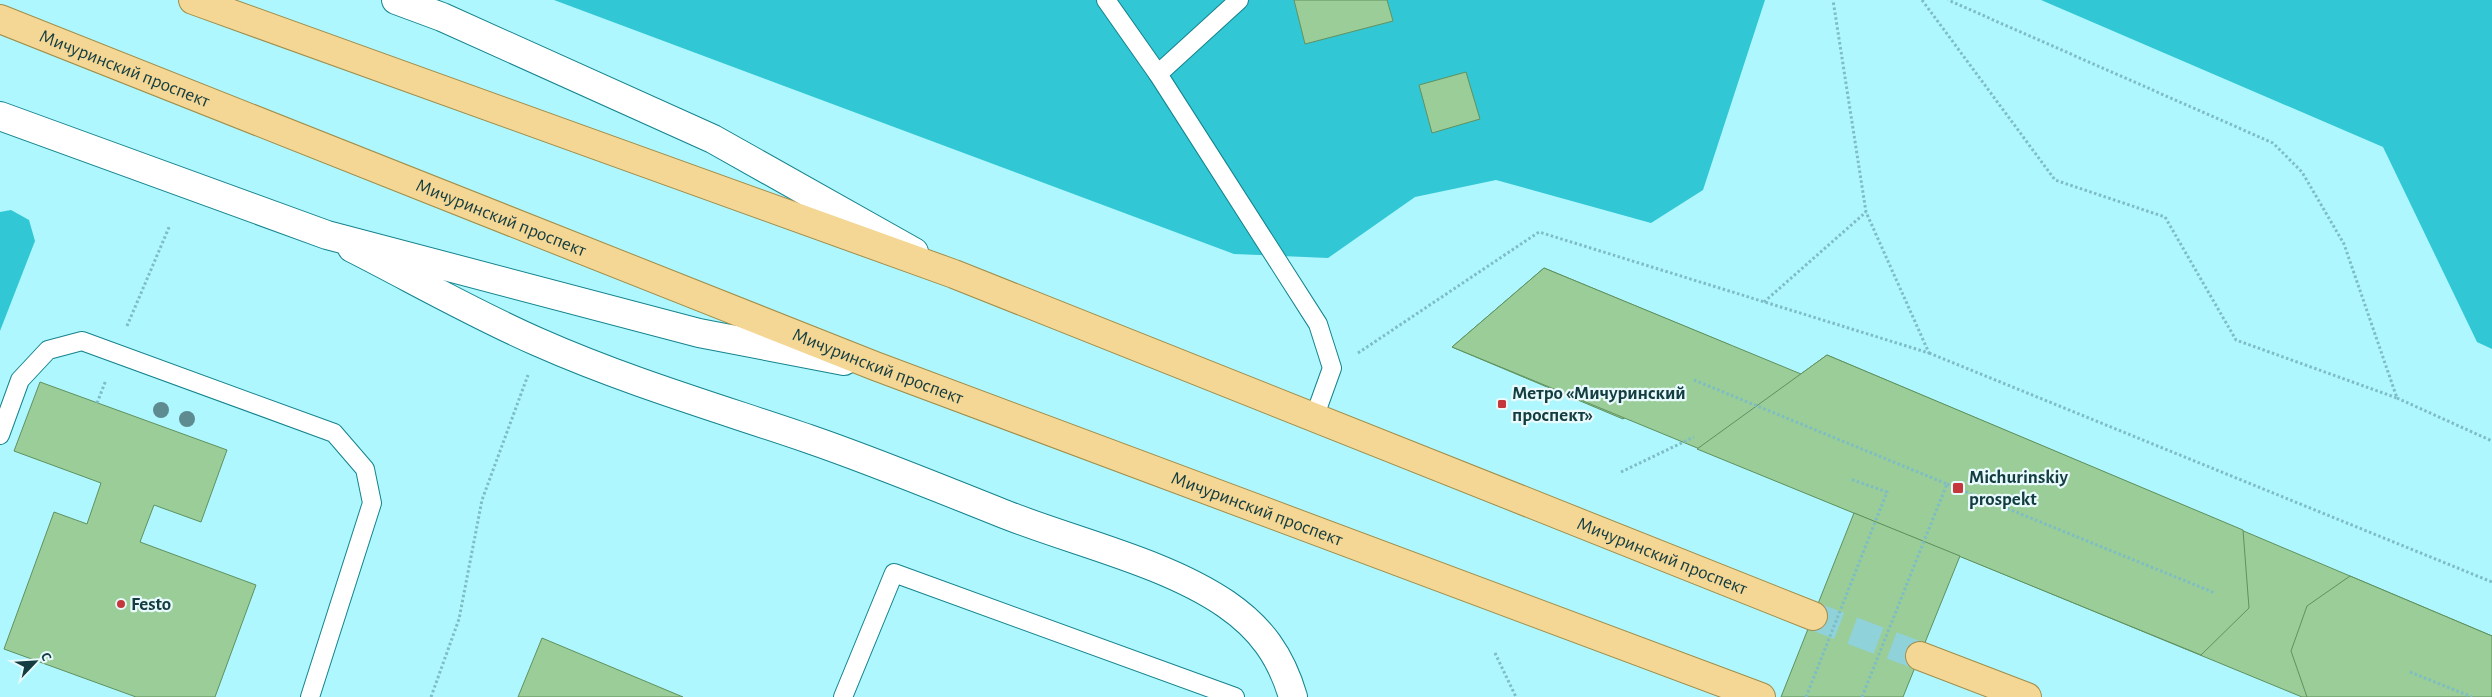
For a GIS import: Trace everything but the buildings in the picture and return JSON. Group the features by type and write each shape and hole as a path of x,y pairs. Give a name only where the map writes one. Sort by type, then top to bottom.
{"main road":[{"name":"Мичуринский проспект","path":"193,0 954,274 1813,616"},
{"path":"396,0 442,17 713,138 954,274"},
{"name":"Мичуринский проспект","path":"0,19 875,366 1761,697"},
{"path":"0,116 327,235 699,333 875,366"},
{"path":"327,235 537,342 661,391 909,475 1002,513 1175,576 1227,605 1269,642 1288,680 1293,697"},
{"path":"1920,656 2027,697"}],"lane":[{"path":"1106,0 1158,74 1318,324 1332,368 1314,418"},
{"path":"1158,74 1239,0"},
{"path":"0,434 20,380 48,350 82,340 334,433 366,469 372,503 310,697"},
{"path":"843,697 894,573 1235,697"}],"path":[{"path":"1833,0 1866,212 1929,353"},
{"path":"1922,0 2055,180 2165,217 2236,340 2397,398 2492,441"},
{"path":"1948,0 2274,143 2302,172 2344,244 2397,398"},
{"path":"1764,302 1866,212"},
{"path":"144,283 170,225"},
{"path":"1332,368 1363,351 1539,232 1929,353 2492,582"},
{"path":"431,697 459,619 482,500 531,367"},
{"path":"1694,380 2215,593"},
{"path":"1621,472 1694,437"},
{"path":"1806,697 1887,492 1850,479"},
{"path":"1862,697 1947,484"},
{"path":"1494,653 1516,697"},
{"path":"2410,672 2472,697"}],"shaded area":[{"path":"554,0 1294,0 1305,43 1393,21 1387,0 1765,0 1703,190 1651,223 1496,180 1415,197 1328,258 1234,254"},
{"path":"2041,0 2492,0 2492,349 2477,342 2383,147"},
{"path":"11,210 29,220 35,241 0,331 0,212"}],"tunnel":[{"path":"1813,616 1920,656"}],"place":[{"name":"Метро «Мичуринский проспект»","path":"1502,404"},
{"name":"Michurinskiy prospekt","path":"1958,488"},
{"name":"Festo","path":"121,604"}]}
